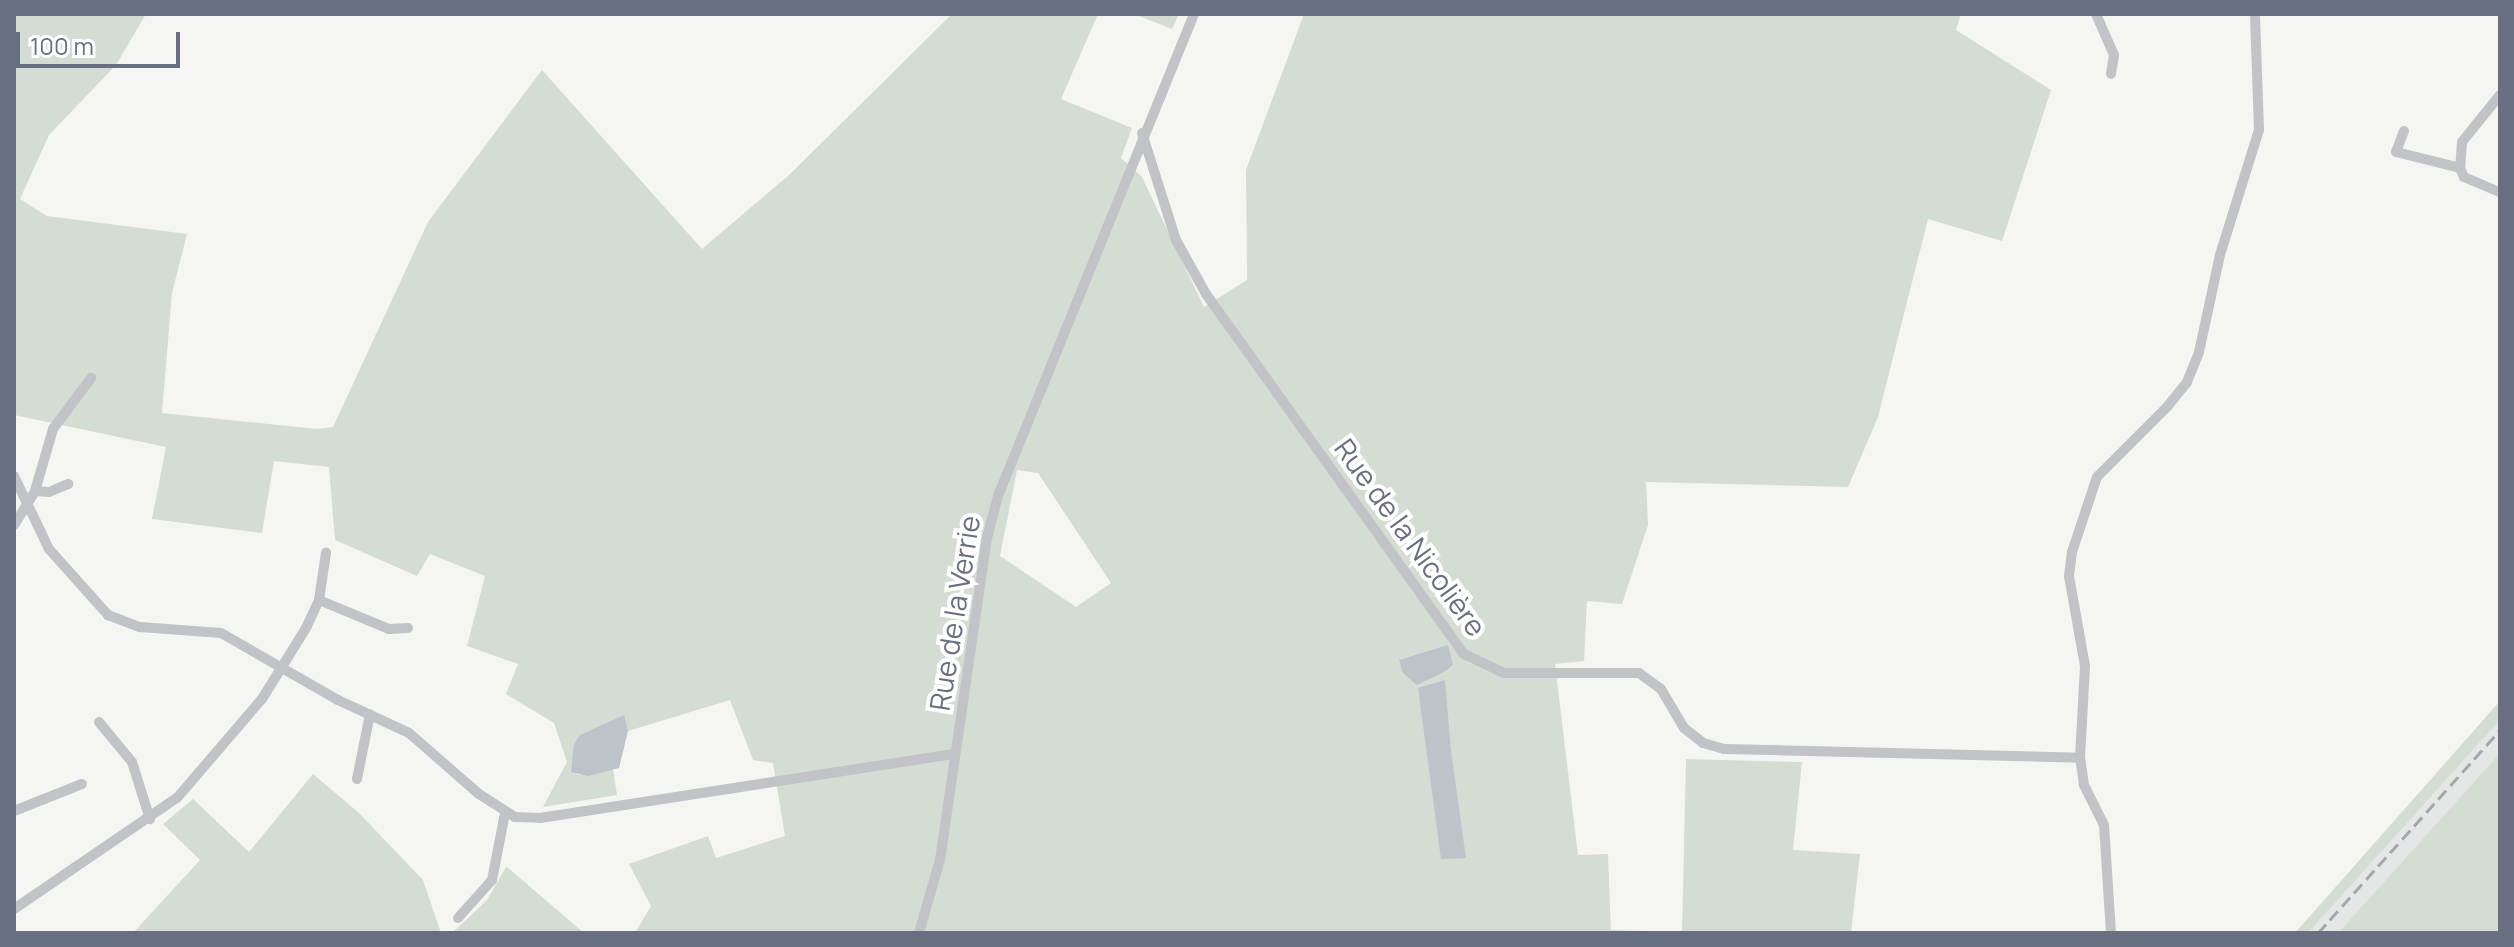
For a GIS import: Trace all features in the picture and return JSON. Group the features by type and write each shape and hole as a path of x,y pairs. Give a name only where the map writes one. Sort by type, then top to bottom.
{"street":[{"name":"Rue de la Verrie","path":"919,933 940,860 998,496 1142,133 1194,14"},
{"path":"2096,14 2114,55 2111,74"},
{"path":"2111,933 2104,825 2084,785 2080,758 2085,666 2069,576 2072,552 2097,477 2167,407 2187,382 2199,352 2220,255 2259,130 2255,14"},
{"path":"2500,95 2462,142 2460,168 2464,177 2500,192"},
{"path":"2404,131 2396,152 2460,168"},
{"name":"Rue de la Nicolière","path":"1142,133 1176,240 1206,294 1464,654 1504,673 1639,673 1661,689 1684,728 1703,743 1724,749 2080,758"},
{"path":"14,525 35,491 53,429 91,378"},
{"path":"14,476 49,549 98,608 122,622 199,628 221,633 421,741 505,813 540,818 955,754"},
{"path":"35,491 49,492 68,484"},
{"path":"14,909 177,798 262,699 319,600 326,553"},
{"path":"319,600 389,629 408,628"},
{"path":"357,779 370,714"},
{"path":"99,722 132,762 150,819"},
{"path":"14,811 82,784"},
{"path":"458,918 492,880 505,813"}],"shaded area":[{"path":"14,14 146,14 116,65 49,135 20,199 47,216 187,234 172,293 162,413 317,429 333,427 428,222 542,70 702,249 788,176 952,14 1098,14 1061,99 1132,128 1121,158 1142,177 1204,307 1247,280 1246,170 1304,14 1961,14 1956,30 2051,90 2002,241 1928,219 1878,417 1848,487 1646,482 1648,525 1622,604 1587,601 1584,661 1555,664 1578,855 1608,854 1611,930 1682,932 1686,759 1802,762 1793,850 1860,854 1851,933 635,933 651,906 629,864 708,836 716,858 785,836 773,763 753,760 730,700 628,731 623,716 581,735 574,744 577,775 613,769 617,795 543,807 567,762 554,723 506,694 518,664 467,646 485,576 430,554 417,576 335,540 329,467 274,461 262,533 152,519 166,447 14,415","holes":["1017,470 1038,473 1111,583 1076,607 1000,556"]},
{"path":"1134,14 1179,14 1172,29"},
{"path":"1448,645 1453,665 1444,672 1417,685 1403,673 1399,660"},
{"path":"1445,680 1466,858 1441,859 1418,688"},
{"path":"2500,701 2500,720 2308,933 2295,933"},
{"path":"624,715 628,731 619,768 588,776 571,772 574,744 580,735"},
{"path":"2500,720 2500,753 2338,933 2308,933"},
{"path":"2500,753 2500,933 2338,933"},
{"path":"313,774 359,813 423,880 441,933 133,933 200,860 163,824 193,799 249,852"},
{"path":"506,867 584,933 452,933 487,900"}],"railway":[{"path":"2318,933 2500,730"}]}
